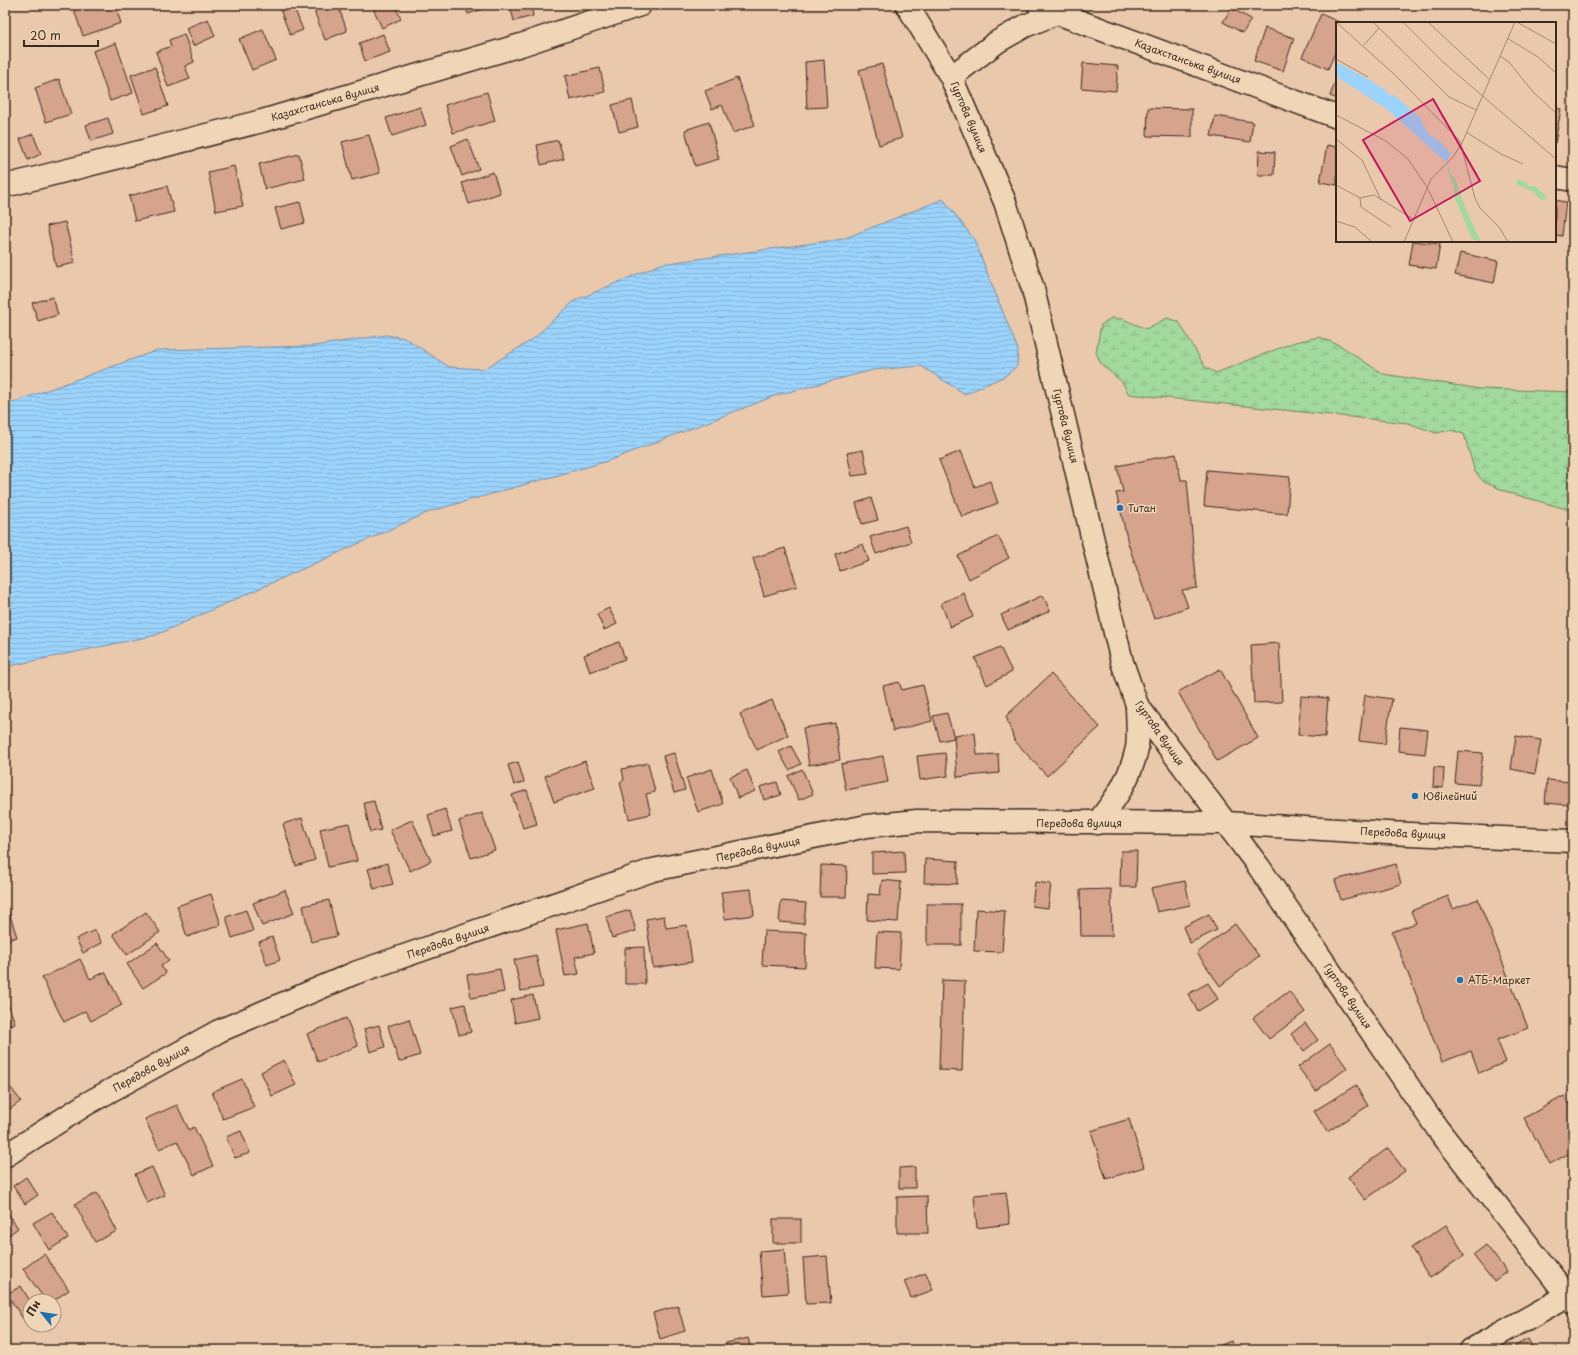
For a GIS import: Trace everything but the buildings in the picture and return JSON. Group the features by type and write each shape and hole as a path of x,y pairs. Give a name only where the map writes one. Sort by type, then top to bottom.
{"street":[{"name":"Казахстанська вулиця","path":"5,186 262,121 521,45 640,5"},
{"name":"Гуртова вулиця","path":"907,5 951,77 1005,202 1033,289 1122,662 1137,704 1272,887 1437,1128 1570,1299"},
{"name":"Казахстанська вулиця","path":"1048,9 1336,117"},
{"path":"951,77 997,42 1024,26 1048,9"},
{"path":"1556,177 1573,180"},
{"path":"1097,823 1116,799 1129,774 1137,747 1137,704"},
{"name":"Передова вулиця","path":"5,1156 88,1103 219,1031 355,973 653,870 866,826 917,821 1226,823 1387,833 1573,841"},
{"path":"1471,1350 1570,1299"}],"green space":[{"path":"1111,318 1123,319 1146,329 1167,318 1179,322 1205,367 1216,373 1295,342 1319,337 1341,346 1383,374 1480,389 1573,392 1573,509 1566,509 1510,493 1484,482 1475,472 1464,434 1450,430 1436,433 1408,423 1129,394 1122,382 1101,364 1096,352 1101,325"}],"water":[{"path":"943,199 974,239 1018,350 1017,366 1005,376 965,394 921,366 873,370 777,395 608,461 431,511 156,635 5,667 5,403 17,401 158,350 314,346 386,335 405,338 449,367 484,369 532,340 574,301 661,264 843,239"}],"place":[{"name":"Титан","path":"1120,508"},
{"name":"Ювілейний","path":"1415,796"},
{"name":"АТБ-Маркет","path":"1460,980"}]}
